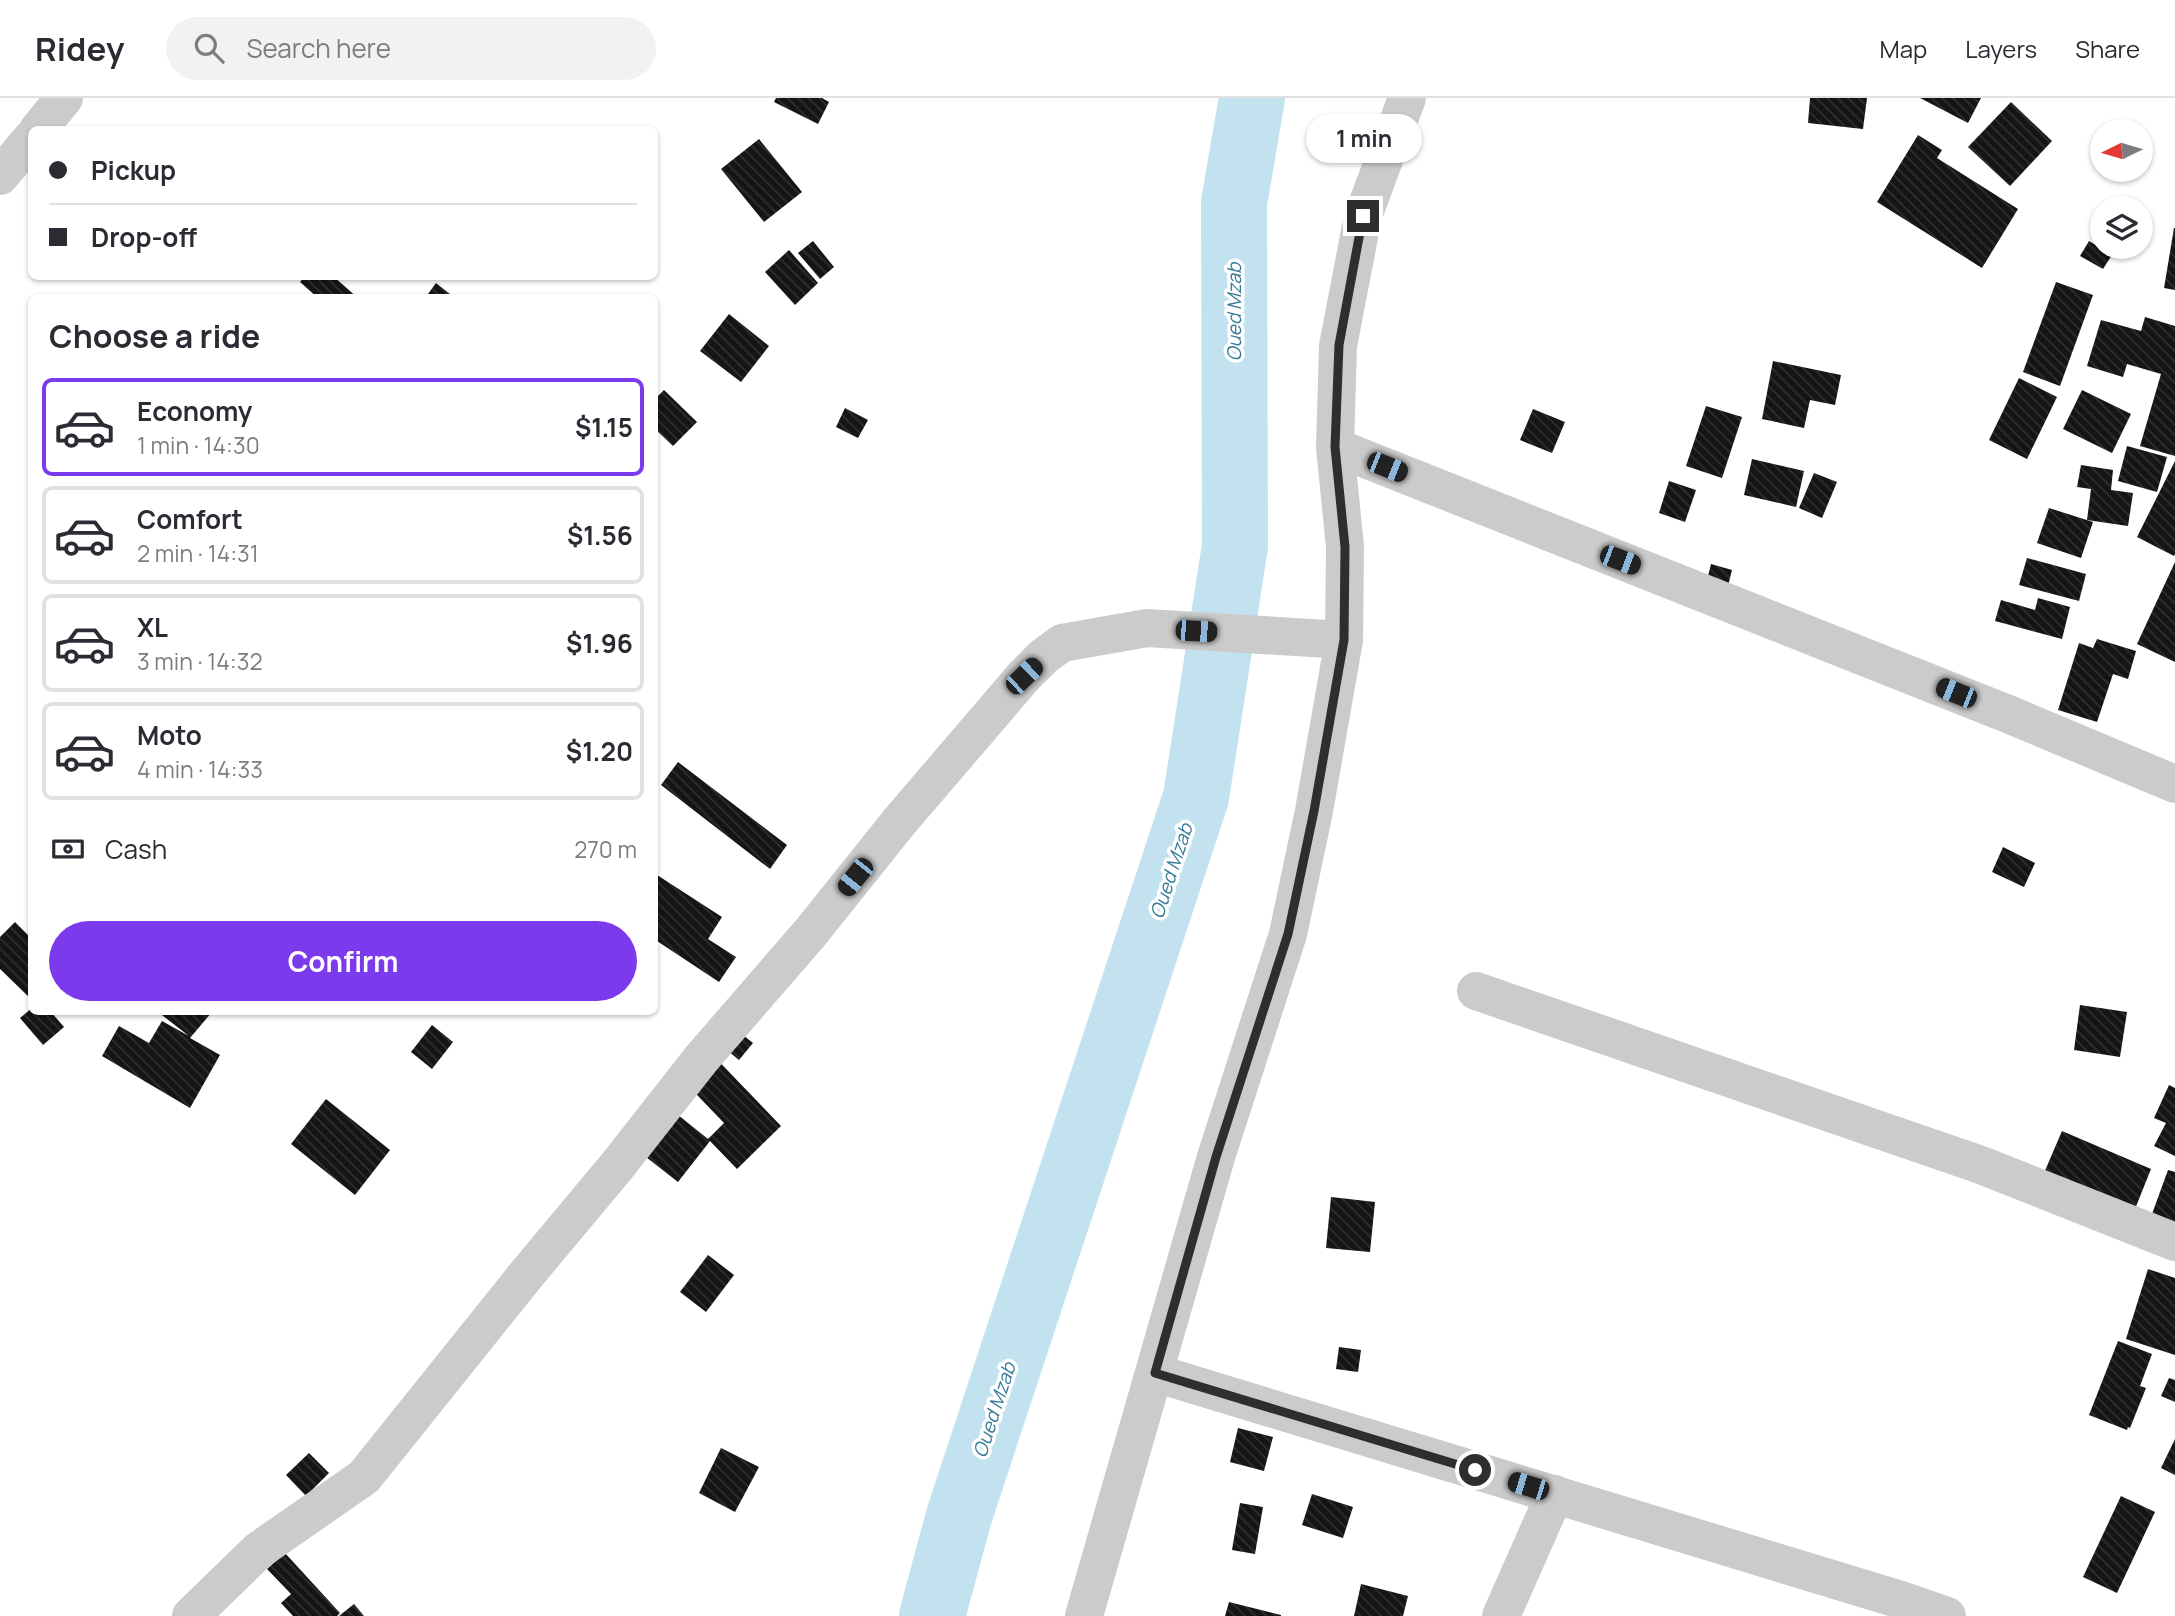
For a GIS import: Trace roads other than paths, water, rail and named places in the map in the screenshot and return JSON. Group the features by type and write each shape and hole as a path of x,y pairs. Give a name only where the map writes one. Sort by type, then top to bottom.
{"street":[{"path":"41,126 64,98"},
{"path":"1084,1616 1216,1157 1288,934 1314,811 1344,640 1345,547 1335,447 1339,345 1363,216 1407,98"},
{"path":"0,176 28,143"},
{"path":"1335,447 2008,714 2175,784"},
{"path":"191,1616 259,1550 364,1477 701,1059 811,932 899,822 1043,657 1062,643 1147,628 1344,640"},
{"path":"1476,990 1981,1165 2175,1242"},
{"path":"1155,1373 1947,1616"},
{"path":"1501,1616 1555,1494"}],"waterway":[{"name":"Oued Mzab","path":"932,1616 959,1516 1196,797 1235,546 1234,203 1252,98"}]}
